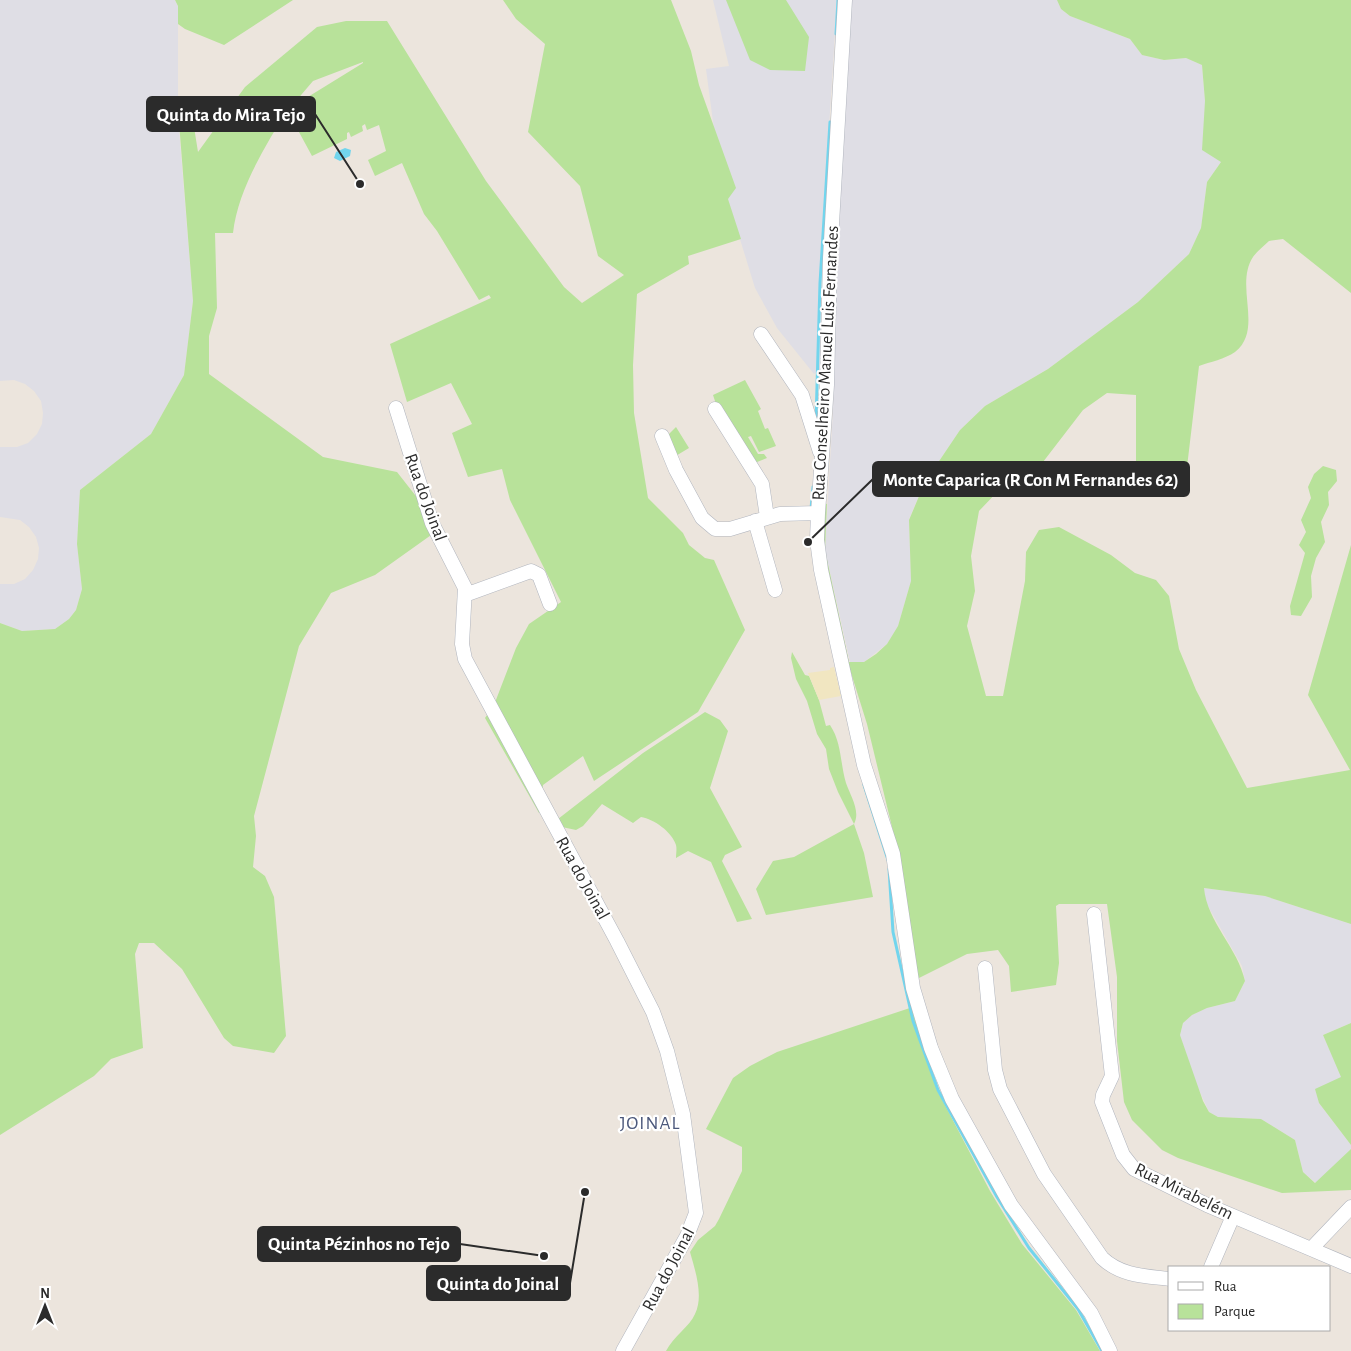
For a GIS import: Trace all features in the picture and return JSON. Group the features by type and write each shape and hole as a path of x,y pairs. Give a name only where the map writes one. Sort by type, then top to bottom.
{"street":[{"name":"Rua Conselheiro Manuel Luis Fernandes","path":"845,0 818,513 819,556 840,662 864,765 892,854 913,988 931,1048 952,1099 1010,1205 1091,1313 1110,1351"},
{"path":"760,334 802,395 822,457"},
{"name":"Rua do Joinal","path":"396,408 432,523 465,588 462,644 464,659 617,941 652,1012 666,1051 683,1114 696,1213 686,1236 622,1351"},
{"path":"715,409 762,484 761,519 775,590"},
{"path":"662,436 676,470 707,523 715,529 724,530 794,512 818,513"},
{"path":"465,595 531,571 539,576 550,604"},
{"name":"Rua Mirabelém","path":"1094,914 1112,1076 1103,1095 1102,1102 1123,1155 1129,1165 1139,1172 1233,1216 1351,1266"},
{"path":"985,968 995,1070 1000,1089 1044,1174 1102,1258 1113,1268 1125,1273 1168,1280"},
{"path":"1311,1249 1351,1207"},
{"path":"1211,1266 1233,1216"}],"shaded area":[{"path":"0,0 175,0 178,6 178,117 193,301 184,375 151,434 80,490 77,544 82,589 76,610 69,619 55,629 22,631 0,623 0,584 14,584 25,579 33,570 38,559 39,548 36,537 29,527 20,520 0,517 0,447 17,447 28,443 37,434 42,424 43,413 41,401 34,391 25,384 14,380 0,381"},
{"path":"713,0 837,0 822,240 820,370 814,374 777,328 755,288 720,174 706,69 729,66"},
{"path":"847,0 1057,0 1061,9 1070,16 1130,39 1142,55 1164,60 1186,58 1202,65 1205,101 1221,162 1207,182 1201,228 1189,254 1138,302 1048,369 985,406 960,430 925,482 909,519 911,581 898,626 887,644 864,662 857,663 850,662 825,550 833,411 835,278"},
{"path":"1204,888 1265,896 1351,924 1351,1023 1323,1035 1342,1077 1319,1103 1351,1145 1351,1149 1316,1183 1303,1172 1295,1140 1261,1119 1218,1117 1209,1112 1194,1079 1180,1035 1183,1023 1192,1015 1207,1008 1235,1001 1245,981 1242,966 1205,901"}],"green space":[{"path":"175,0 293,0 224,45 185,29 178,24 178,6"},
{"path":"503,0 671,0 691,51 699,85 736,188 728,199 741,239 688,256 689,264 637,294 633,365 634,413 648,498 683,533 689,545 705,558 714,560 745,630 698,712 594,781 583,756 543,785 539,813 485,718 494,705 516,648 529,624 561,602 510,500 502,469 468,477 452,433 472,424 451,383 407,402 390,344 491,298 489,295 479,300 437,231 424,214 402,163 375,176 368,160 386,151 379,125 367,130 365,124 362,126 363,131 351,137 349,132 347,133 347,139 312,156 287,110 246,185 240,200 233,233 215,233 217,308 209,336 209,374 323,457 397,472 441,528 375,575 331,593 299,646 254,816 256,836 253,867 265,876 274,897 286,1036 274,1053 233,1046 224,1038 182,969 154,943 139,943 135,954 143,1048 111,1059 94,1076 0,1135 0,623 22,631 55,629 69,619 76,610 82,589 77,544 80,490 151,434 184,375 193,301 179,122 194,127 198,152 245,87 317,27 346,21 387,21 486,181 564,287 582,303 624,275 598,256 580,186 528,132 545,44 516,19","holes":["363,63 290,108 313,81"]},
{"path":"726,0 786,0 809,37 805,71 770,70 750,60"},
{"path":"1057,0 1351,0 1351,293 1283,239 1269,241 1253,257 1248,268 1246,281 1248,319 1247,332 1243,343 1235,352 1199,366 1187,467 1178,482 1156,482 1146,480 1136,474 1136,395 1107,393 1083,410 1043,462 1000,489 979,511 971,556 975,591 967,626 986,696 1003,696 1025,581 1026,552 1039,530 1059,527 1111,555 1135,573 1156,580 1169,596 1179,649 1196,690 1247,788 1350,770 1308,695 1351,545 1351,924 1265,896 1204,888 1206,900 1216,924 1236,957 1245,981 1235,1001 1207,1008 1192,1015 1183,1023 1180,1035 1203,1101 1209,1112 1218,1117 1261,1119 1295,1140 1303,1172 1315,1183 1351,1149 1351,1190 1282,1193 1178,1158 1162,1150 1132,1120 1124,1102 1117,1041 1117,977 1107,904 1059,904 1056,906 1059,963 1056,985 1011,992 1009,966 998,950 967,954 917,979 902,868 867,724 847,660 824,550 823,503 827,504 825,550 849,662 864,662 887,644 898,626 911,581 909,520 925,482 960,430 985,406 1048,369 1138,302 1189,254 1201,228 1207,182 1221,162 1202,150 1205,101 1202,65 1186,58 1164,60 1142,55 1130,39 1070,16 1061,9"},
{"path":"745,380 761,409 758,411 765,429 768,428 776,446 759,452 751,436 748,437 758,454 764,454 767,458 752,464 717,407 713,395"},
{"path":"676,427 689,448 674,457 668,435"},
{"path":"1323,466 1336,470 1337,481 1328,492 1329,505 1321,522 1325,542 1316,558 1311,576 1312,597 1301,616 1291,615 1290,606 1305,553 1299,545 1306,532 1301,520 1311,498 1308,487 1314,474"},
{"path":"792,652 805,675 809,676 819,700 826,726 830,725 837,739 844,776 856,808 854,824 838,792 829,769 826,749 817,734 807,701 796,679 791,658"},
{"path":"705,712 720,720 728,731 710,788 742,847 725,855 722,861 752,919 737,922 711,862 688,851 676,858 674,840 657,823 641,817 633,823 602,804 583,826 576,830 562,827 558,819 643,753"},
{"path":"854,824 864,853 873,897 766,915 756,889 773,861 794,857"},
{"path":"922,1004 929,1066 937,1090 990,1191 1022,1244 1076,1310 1100,1351 666,1351 693,1318 698,1307 698,1283 690,1252 698,1240 715,1226 742,1171 742,1147 706,1129 733,1078 750,1066 777,1052"},
{"path":"1351,1023 1351,1145 1319,1103 1315,1089 1341,1077 1323,1035"}],"sand":[{"path":"834,667 841,696 819,700 808,673 830,670 830,668"}],"water":[{"path":"345,148 351,150 350,156 340,161 334,158 336,152"}],"waterway":[{"path":"836,34 838,0"},
{"path":"816,421 820,283 830,122"},
{"path":"811,509 813,487"},
{"path":"864,785 888,860"},
{"path":"889,869 893,932 913,1021 938,1090 997,1197 1029,1248 1078,1309 1102,1351"}],"place":[{"name":"Quinta do Mira Tejo","path":"360,184"},
{"name":"Monte Caparica (R Con M Fernandes 62)","path":"808,542"},
{"name":"Quinta do Joinal","path":"585,1192"},
{"name":"Quinta Pézinhos no Tejo","path":"544,1256"}],"district":[{"name":"JOINAL","path":"650,1122"}]}
